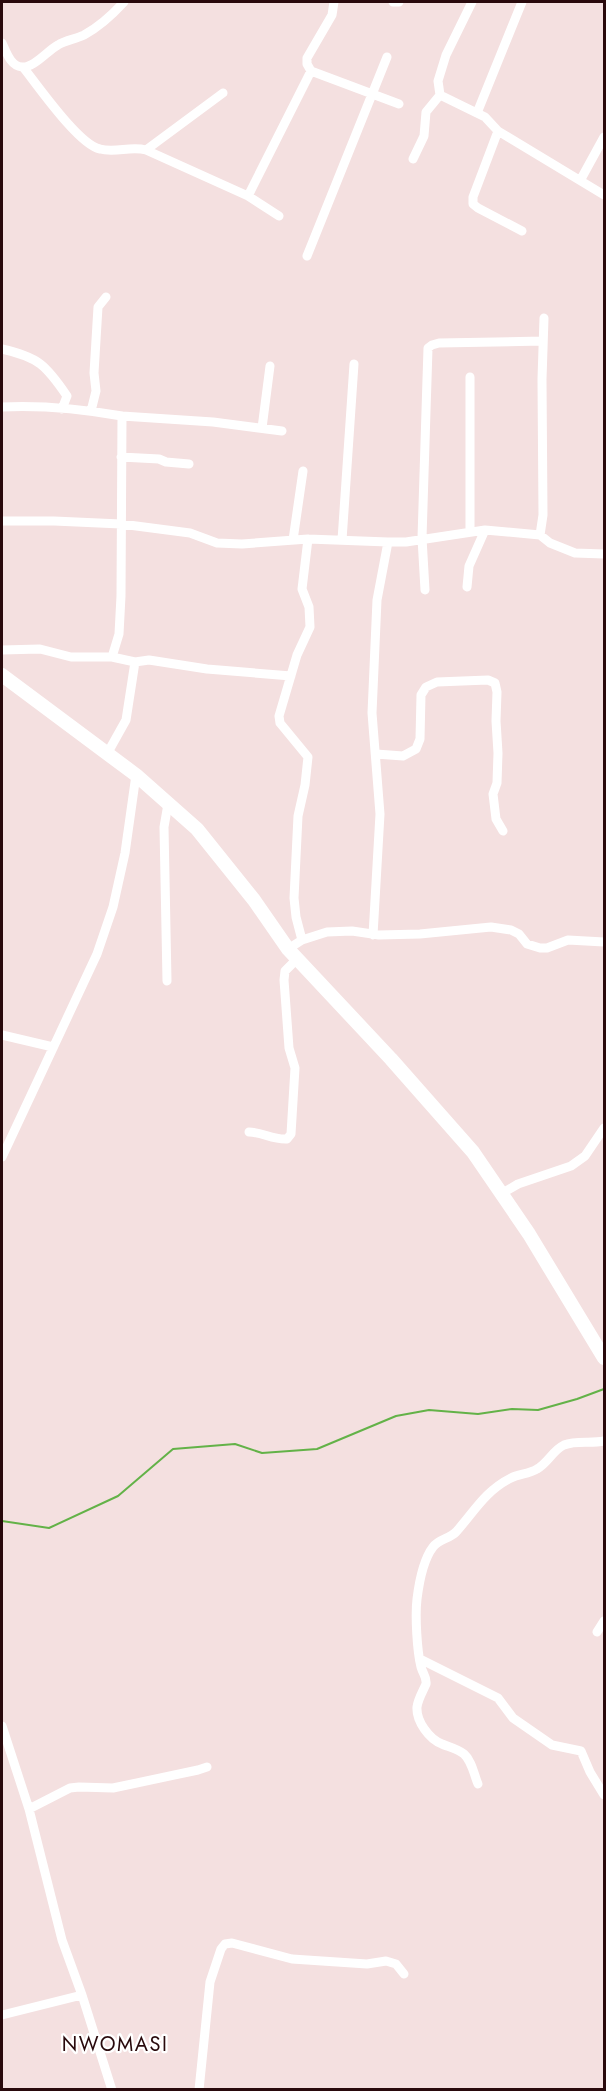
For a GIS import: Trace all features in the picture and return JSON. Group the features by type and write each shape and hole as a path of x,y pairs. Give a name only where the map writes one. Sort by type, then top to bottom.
{"street":[{"path":"23,68 60,44 84,34 104,21 124,2"},
{"path":"334,2 332,15 307,58 311,71 399,105"},
{"path":"393,2 399,2"},
{"path":"413,159 424,136 426,112 440,95 438,81 446,55 472,2"},
{"path":"477,113 522,2"},
{"path":"2,43 9,59 15,65 23,68 78,135 97,149 111,151 138,148 146,150 248,196 279,216"},
{"path":"307,256 387,57"},
{"path":"248,196 311,71"},
{"path":"146,150 223,93"},
{"path":"440,95 485,117 498,131 604,195"},
{"path":"498,131 473,197 473,204 522,231"},
{"path":"580,179 604,136"},
{"path":"91,411 96,391 94,373 98,307 106,297"},
{"path":"540,535 543,515 544,318"},
{"path":"425,590 422,538 428,348 439,343 543,341"},
{"path":"2,349 32,357 42,364 67,396 62,409"},
{"path":"342,540 354,364"},
{"path":"262,428 270,366"},
{"path":"470,377 470,531"},
{"path":"2,407 40,406 122,416 213,422 282,431"},
{"path":"112,657 119,634 121,596 122,416"},
{"path":"122,457 159,459 166,462 189,464"},
{"path":"294,540 303,471"},
{"path":"2,521 121,524 190,533 217,543 242,544 308,539 406,542 485,530 540,535 550,543 575,553 604,554"},
{"path":"467,587 469,566 485,530"},
{"path":"302,940 294,898 298,816 308,757 280,723 280,710 297,655 310,627 309,607 302,589 308,539"},
{"path":"373,935 380,814 372,713 377,600 388,542"},
{"path":"2,650 30,648 71,657 112,657 135,662 149,660 207,669 291,676"},
{"path":"108,754 126,720 135,662"},
{"path":"2,675 136,776 196,829 254,900 292,954 391,1059 488,1172 529,1234 604,1358"},
{"path":"376,754 403,756 416,749 420,739 421,695 426,687 437,682 488,680 495,683 498,753 497,783 493,794 496,819 503,831"},
{"path":"2,1157 97,954 113,907 125,853 136,776"},
{"path":"167,981 164,827 168,804"},
{"path":"249,1132 278,1139 287,1139 291,1134 295,1068 289,1048 284,980 292,954 302,940 338,931 373,935 420,934 491,927 511,930 519,934 527,944 540,948 547,948 568,940 604,942"},
{"path":"2,1035 53,1047"},
{"path":"501,1194 518,1184 571,1166 585,1156 604,1128"},
{"path":"478,1784 463,1752 439,1744 429,1736 420,1723 417,1706 427,1679 421,1668 420,1659 417,1600 420,1580 433,1548 441,1540 455,1533 464,1520 492,1491 511,1479 538,1469 557,1449 570,1443 602,1445"},
{"path":"597,1632 604,1621"},
{"path":"420,1659 498,1698 513,1718 552,1745 581,1751 604,1795"},
{"path":"2,1726 29,1809 62,1941 112,2090"},
{"path":"29,1809 70,1788 113,1788 207,1767"},
{"path":"198,2090 210,1982 221,1949 225,1944 232,1943 292,1959 367,1964 386,1961 396,1964 404,1974"},
{"path":"2,2015 82,1995"}],"waterway":[{"path":"2,1521 49,1528 118,1496 173,1449 235,1444 262,1453 317,1449 396,1416 429,1410 478,1414 512,1409 538,1410 604,1389"}],"district":[{"name":"NWOMASI","path":"115,2044"}]}
